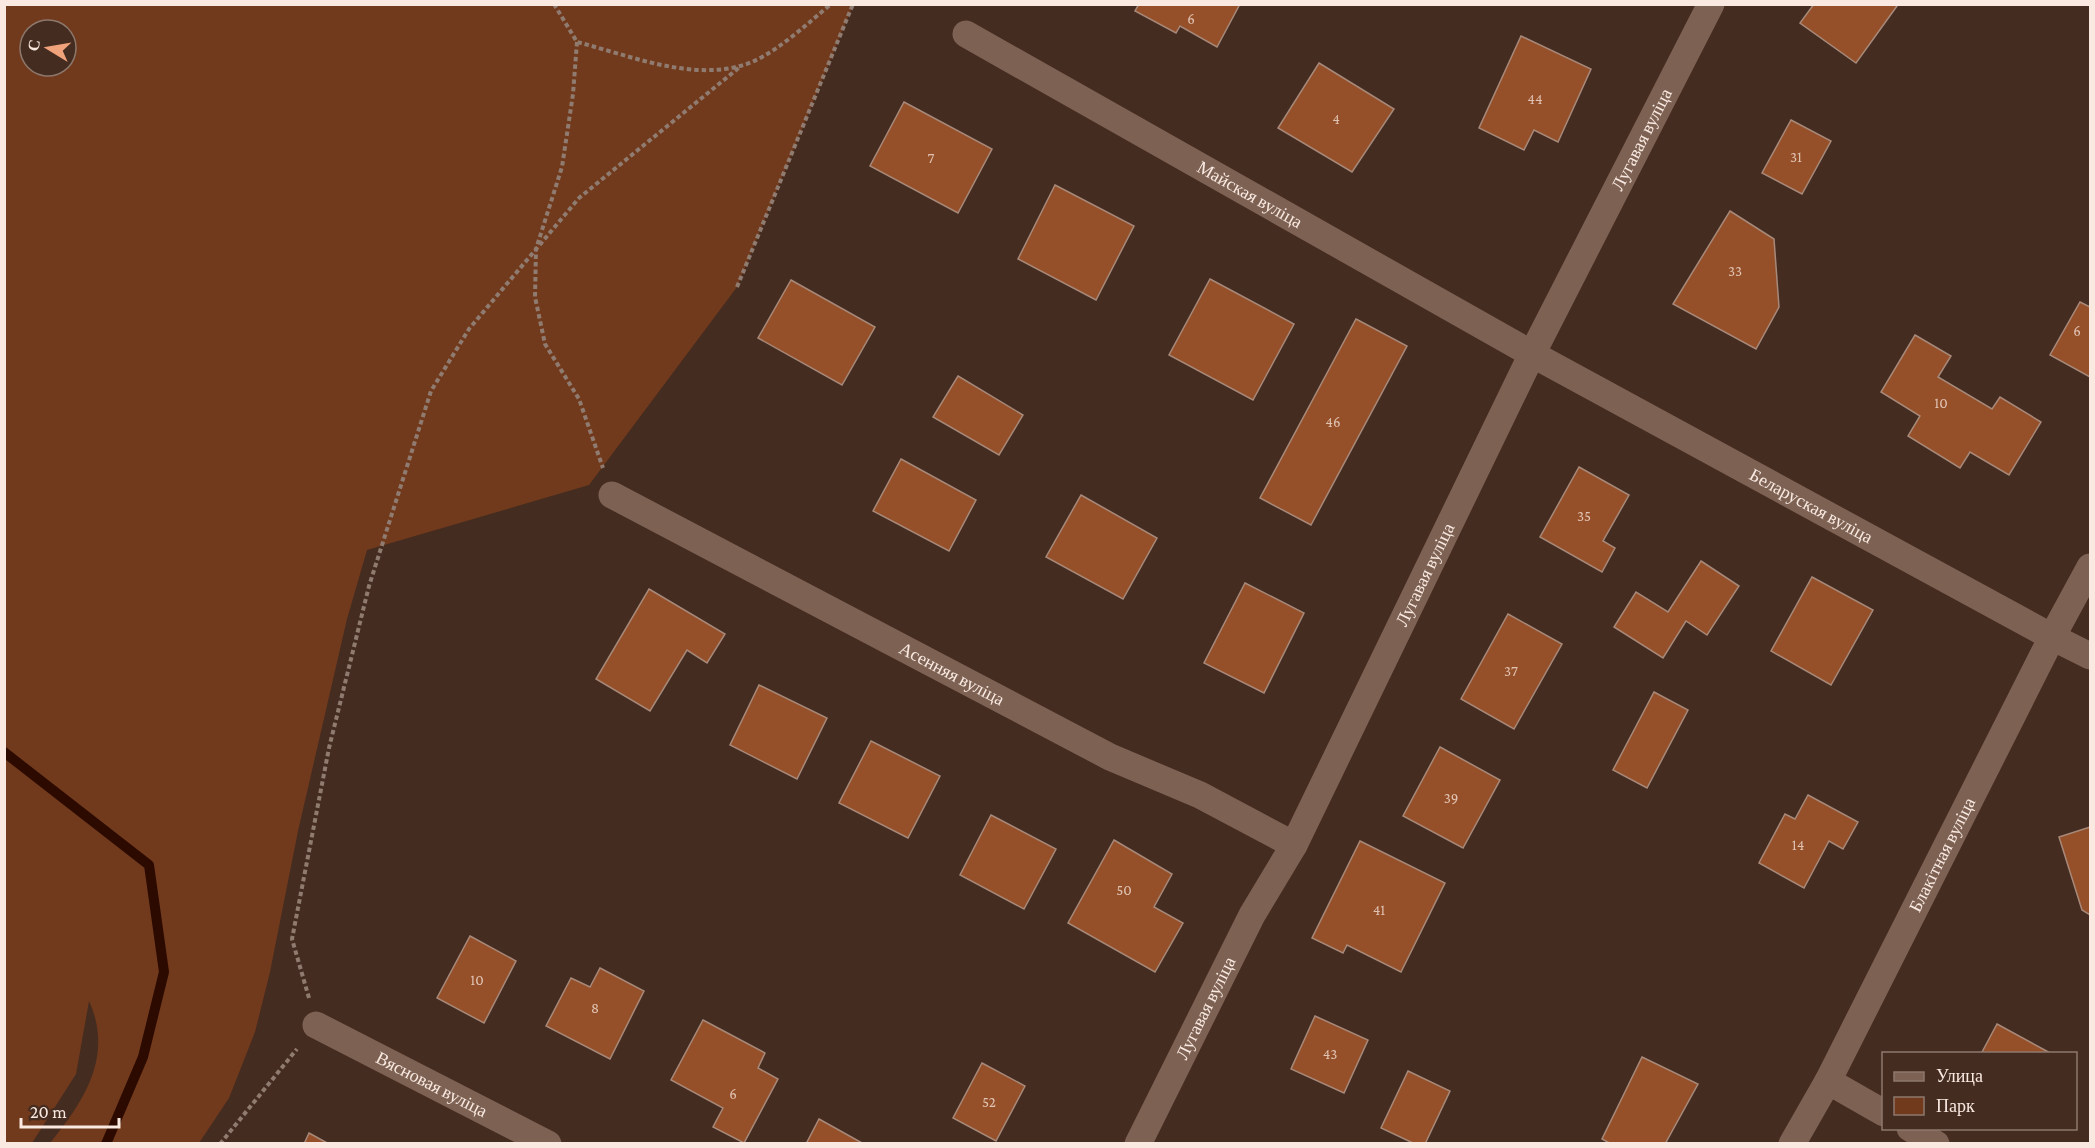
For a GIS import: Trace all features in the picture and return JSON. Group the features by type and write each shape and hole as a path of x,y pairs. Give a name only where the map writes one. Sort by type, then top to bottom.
{"street":[{"name":"Лугавая вуліца","path":"1138,1143 1252,915 1294,844 1532,354 1711,4"},
{"name":"Майская вуліца","path":"966,34 1532,354"},
{"name":"Беларуская вуліца","path":"1532,354 2052,637 2091,656"},
{"name":"Асенняя вуліца","path":"612,495 1110,757 1200,795 1294,844"},
{"name":"Блакітная вуліца","path":"1792,1143 1828,1082 2052,637 2091,567"},
{"name":"Вясновая вуліца","path":"316,1025 548,1143"},
{"path":"1828,1082 1882,1112"},
{"path":"1913,1130 1936,1143"}],"path":[{"path":"554,4 577,42 573,94 562,167 536,249 535,297 544,344 579,399 612,495"},
{"path":"220,1143 316,1025 292,939 329,748 369,586 431,391 469,328 579,198 741,66 772,51 831,4"},
{"path":"737,287 853,4"},
{"path":"577,42 667,66 704,71 741,66"}],"green space":[{"path":"5,4 853,5 737,287 589,485 367,550 347,619 255,1032 229,1098 199,1143 50,1143 84,1094 97,1059 96,1021 89,1001 76,1074 32,1143 5,1143"}],"building":[{"path":"1139,4 1240,4 1217,47 1180,26 1176,33 1135,11"},
{"path":"1814,4 1895,4 1897,6 1856,63 1800,23"},
{"path":"1521,36 1591,69 1558,142 1534,130 1524,150 1479,128"},
{"path":"1319,63 1394,109 1352,172 1278,128"},
{"path":"904,102 992,149 958,213 870,166"},
{"path":"1791,120 1831,141 1802,194 1762,173"},
{"path":"1055,185 1134,226 1096,300 1018,259"},
{"path":"1730,211 1774,239 1779,307 1756,349 1673,304"},
{"path":"1210,279 1294,324 1253,400 1169,355"},
{"path":"791,280 875,327 842,385 758,338"},
{"path":"2080,302 2090,307 2090,377 2050,355"},
{"path":"1356,319 1407,346 1311,525 1260,498"},
{"path":"1915,335 1951,356 1938,377 1992,409 2000,397 2041,422 2009,475 1970,452 1960,468 1908,436 1920,416 1881,392"},
{"path":"958,376 1023,415 999,455 933,417"},
{"path":"901,459 976,500 949,551 873,511"},
{"path":"1579,467 1629,495 1603,541 1615,548 1602,572 1540,537"},
{"path":"1081,495 1157,538 1123,599 1046,557"},
{"path":"1701,561 1739,586 1707,635 1686,621 1663,658 1614,627 1636,592 1668,612"},
{"path":"1812,577 1873,610 1831,685 1771,651"},
{"path":"1245,583 1304,613 1264,693 1204,663"},
{"path":"649,589 725,634 707,663 687,650 650,711 596,679"},
{"path":"1508,614 1562,644 1514,729 1461,699"},
{"path":"759,685 827,718 797,779 730,745"},
{"path":"1654,692 1688,710 1647,788 1613,770"},
{"path":"871,741 940,776 908,838 839,803"},
{"path":"1440,747 1500,780 1463,848 1403,816"},
{"path":"1808,795 1858,822 1843,849 1829,841 1804,888 1759,863 1785,814 1795,819"},
{"path":"991,815 1056,849 1024,909 960,875"},
{"path":"2090,827 2090,915 2082,910 2059,837"},
{"path":"1114,840 1172,874 1154,907 1183,923 1155,972 1068,923"},
{"path":"1360,841 1445,883 1401,972 1347,945 1343,953 1312,938"},
{"path":"470,936 516,961 484,1023 437,998"},
{"path":"600,968 644,991 610,1059 546,1026 571,978 590,987"},
{"path":"1315,1016 1368,1040 1344,1093 1291,1069"},
{"path":"703,1020 765,1053 758,1068 778,1079 744,1143 713,1127 723,1108 671,1080"},
{"path":"1997,1024 2048,1052 1982,1052"},
{"path":"1642,1057 1698,1084 1665,1144 1611,1144 1602,1139"},
{"path":"982,1063 1025,1086 996,1141 953,1118"},
{"path":"1408,1071 1450,1091 1425,1144 1415,1144 1381,1128"},
{"path":"819,1119 864,1144 806,1144"},
{"path":"309,1133 329,1144 304,1144"}],"waterway":[{"path":"4,752 149,865 164,972 143,1057 106,1144"}]}
